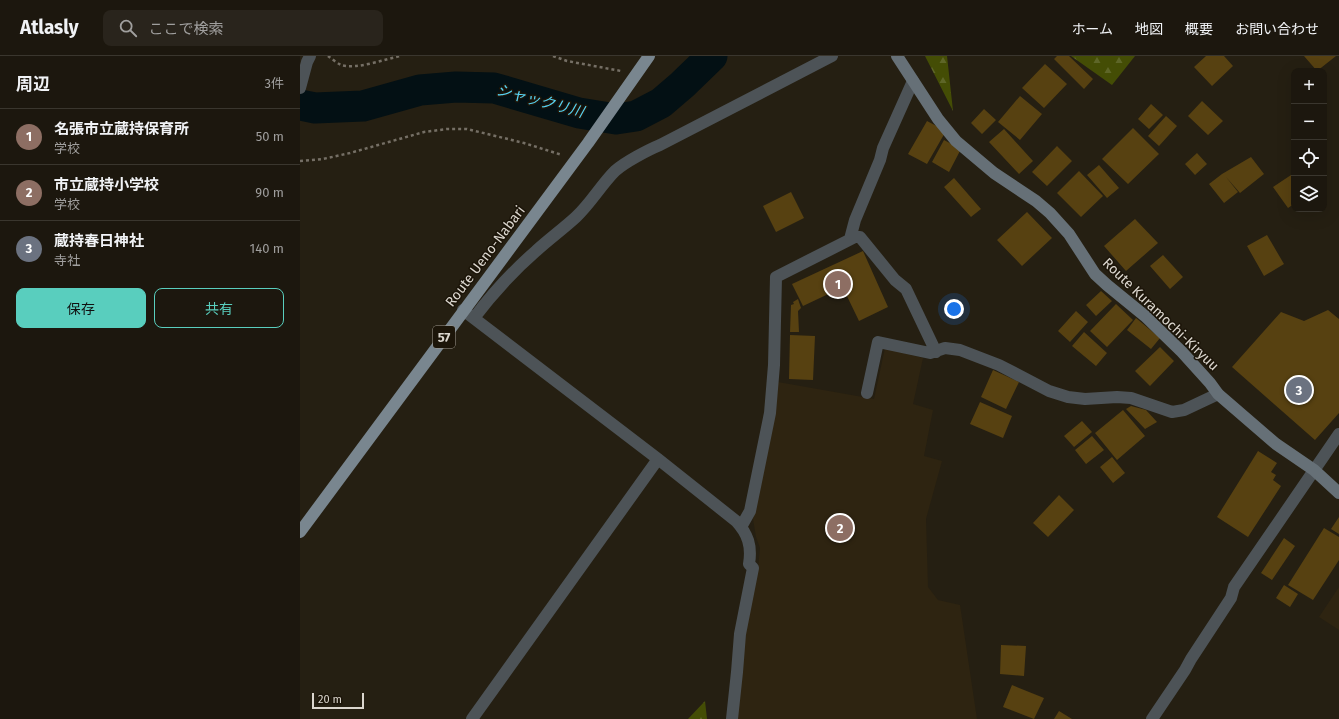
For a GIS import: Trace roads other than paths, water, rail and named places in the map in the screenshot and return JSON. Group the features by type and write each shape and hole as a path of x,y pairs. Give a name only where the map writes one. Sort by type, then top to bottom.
{"main road":[{"name":"Route Ueno-Nabari","path":"300,532 588,143 650,56"},
{"name":"Route Kuramochi-Kiryuu","path":"897,56 938,119 956,141 994,173 1036,201 1050,213 1069,234 1095,274 1145,316 1182,352 1218,394 1276,444 1314,470 1339,493"}],"street":[{"path":"301,84 310,56"},
{"path":"474,318 514,272 534,252 587,206 616,170 648,149 667,141 832,56"},
{"path":"850,239 855,220 880,160 883,148 913,82"},
{"path":"741,527 750,511 770,413 774,365 776,277 850,239 860,237 894,280 906,289 936,352"},
{"path":"463,310 658,459 744,529 751,552 749,564 753,568 740,634 738,672 732,719"},
{"path":"867,393 878,342 930,353 945,348 960,350 999,364 1049,390 1068,397 1085,400 1117,397 1131,398 1172,412 1184,410 1218,394"},
{"path":"1152,719 1231,598 1234,587 1339,434"},
{"path":"472,719 658,459"}],"waterway":[{"name":"シャックリ川","path":"300,105 315,108 363,106 420,90 456,87 494,88 579,113 616,119 636,116 661,103 712,56"}],"place":[{"name":"名張市立蔵持保育所","path":"838,284"},
{"name":"蔵持春日神社","path":"1299,390"},
{"name":"市立蔵持小学校","path":"840,528"}]}
